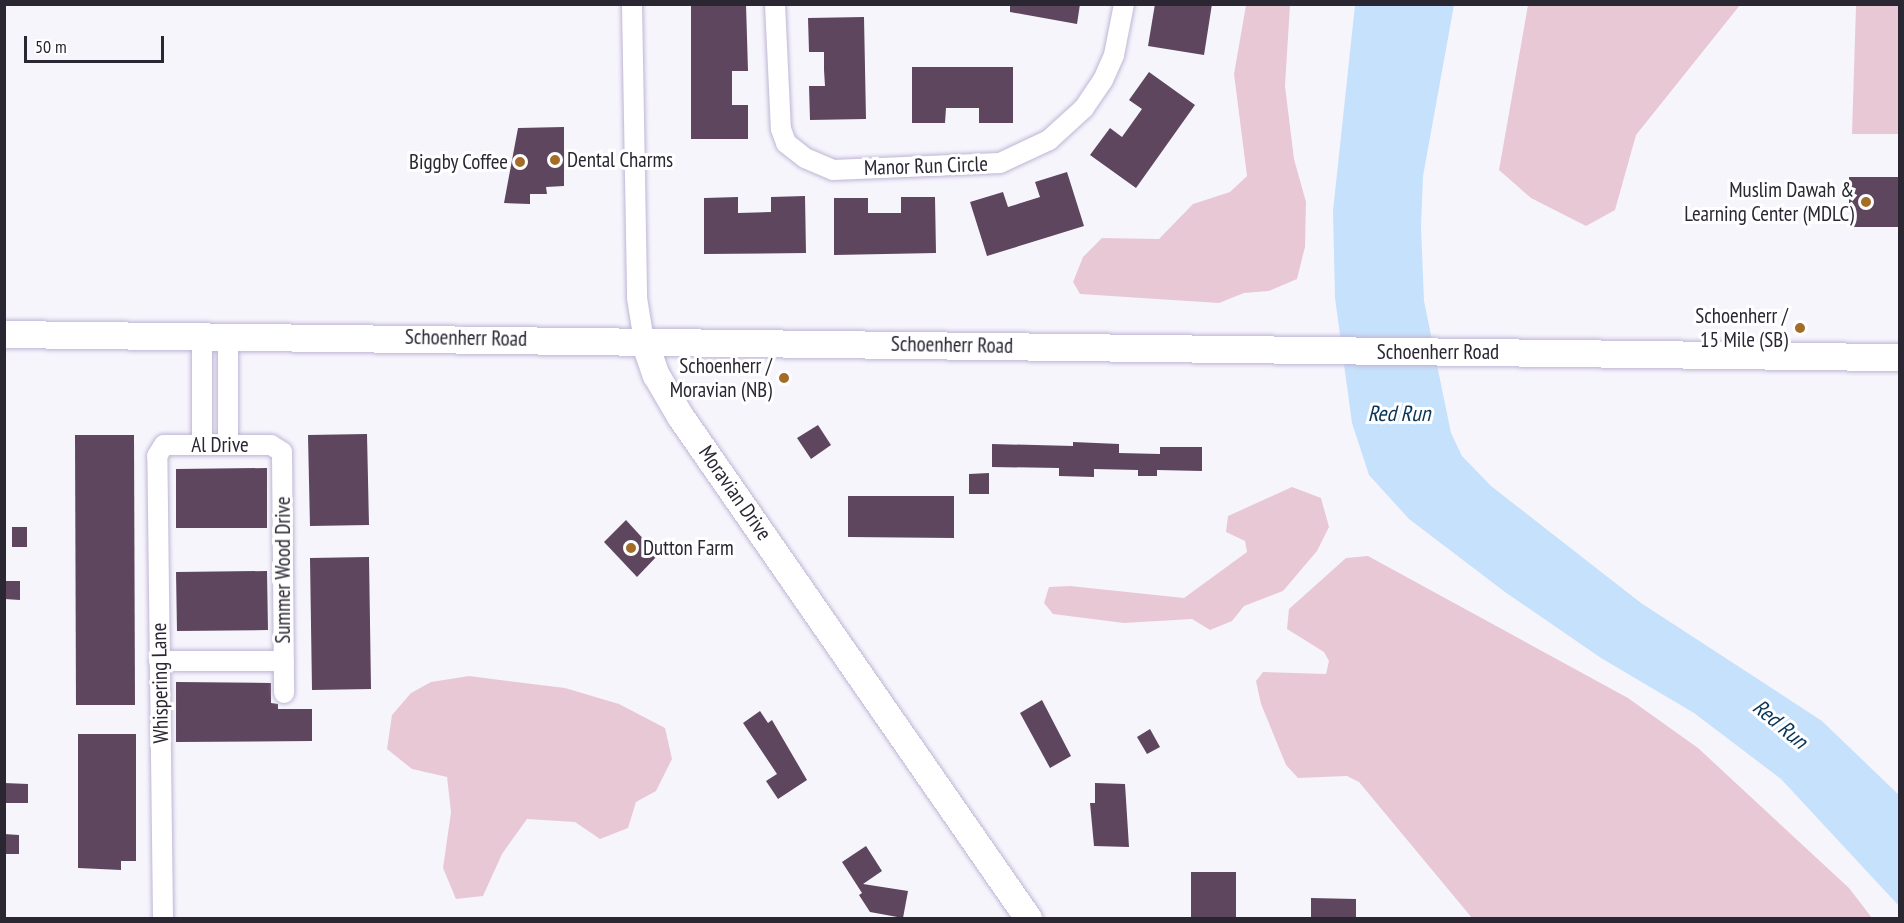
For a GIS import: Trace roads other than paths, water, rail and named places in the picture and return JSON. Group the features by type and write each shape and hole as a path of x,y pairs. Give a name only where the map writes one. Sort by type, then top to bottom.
{"main road":[{"name":"Schoenherr Road","path":"4,334 644,341 1281,352 1899,357"},
{"name":"Moravian Drive","path":"644,341 656,375 680,416 1028,918"}],"street":[{"name":"Moravian Drive","path":"632,4 637,298 644,341"},
{"name":"Manor Run Circle","path":"776,4 781,129 786,142 805,158 833,170 1000,163 1049,140 1084,108 1103,80 1114,55 1124,4"},
{"path":"202,444 215,337"},
{"path":"215,337 228,445"},
{"name":"Al Drive","path":"161,448 202,444 279,448"},
{"name":"Whispering Lane","path":"161,448 159,662 163,918"},
{"name":"Summer Wood Drive","path":"279,448 284,693"},
{"path":"159,662 284,661"}],"water":[{"name":"Red Run","path":"1355,5 1454,5 1423,176 1421,227 1424,301 1451,433 1462,456 1491,486 1641,603 1822,721 1899,795 1899,906 1781,779 1694,713 1601,658 1505,592 1409,519 1369,475 1352,423 1335,298 1333,211"}],"place":[{"name":"Dental Charms","path":"555,160"},
{"name":"Biggby Coffee","path":"520,162"},
{"name":"Muslim Dawah & Learning Center (MDLC)","path":"1866,202"},
{"name":"Schoenherr / 15 Mile (SB)","path":"1800,328"},
{"name":"Schoenherr / Moravian (NB)","path":"784,378"},
{"name":"Dutton Farm","path":"631,548"}]}
